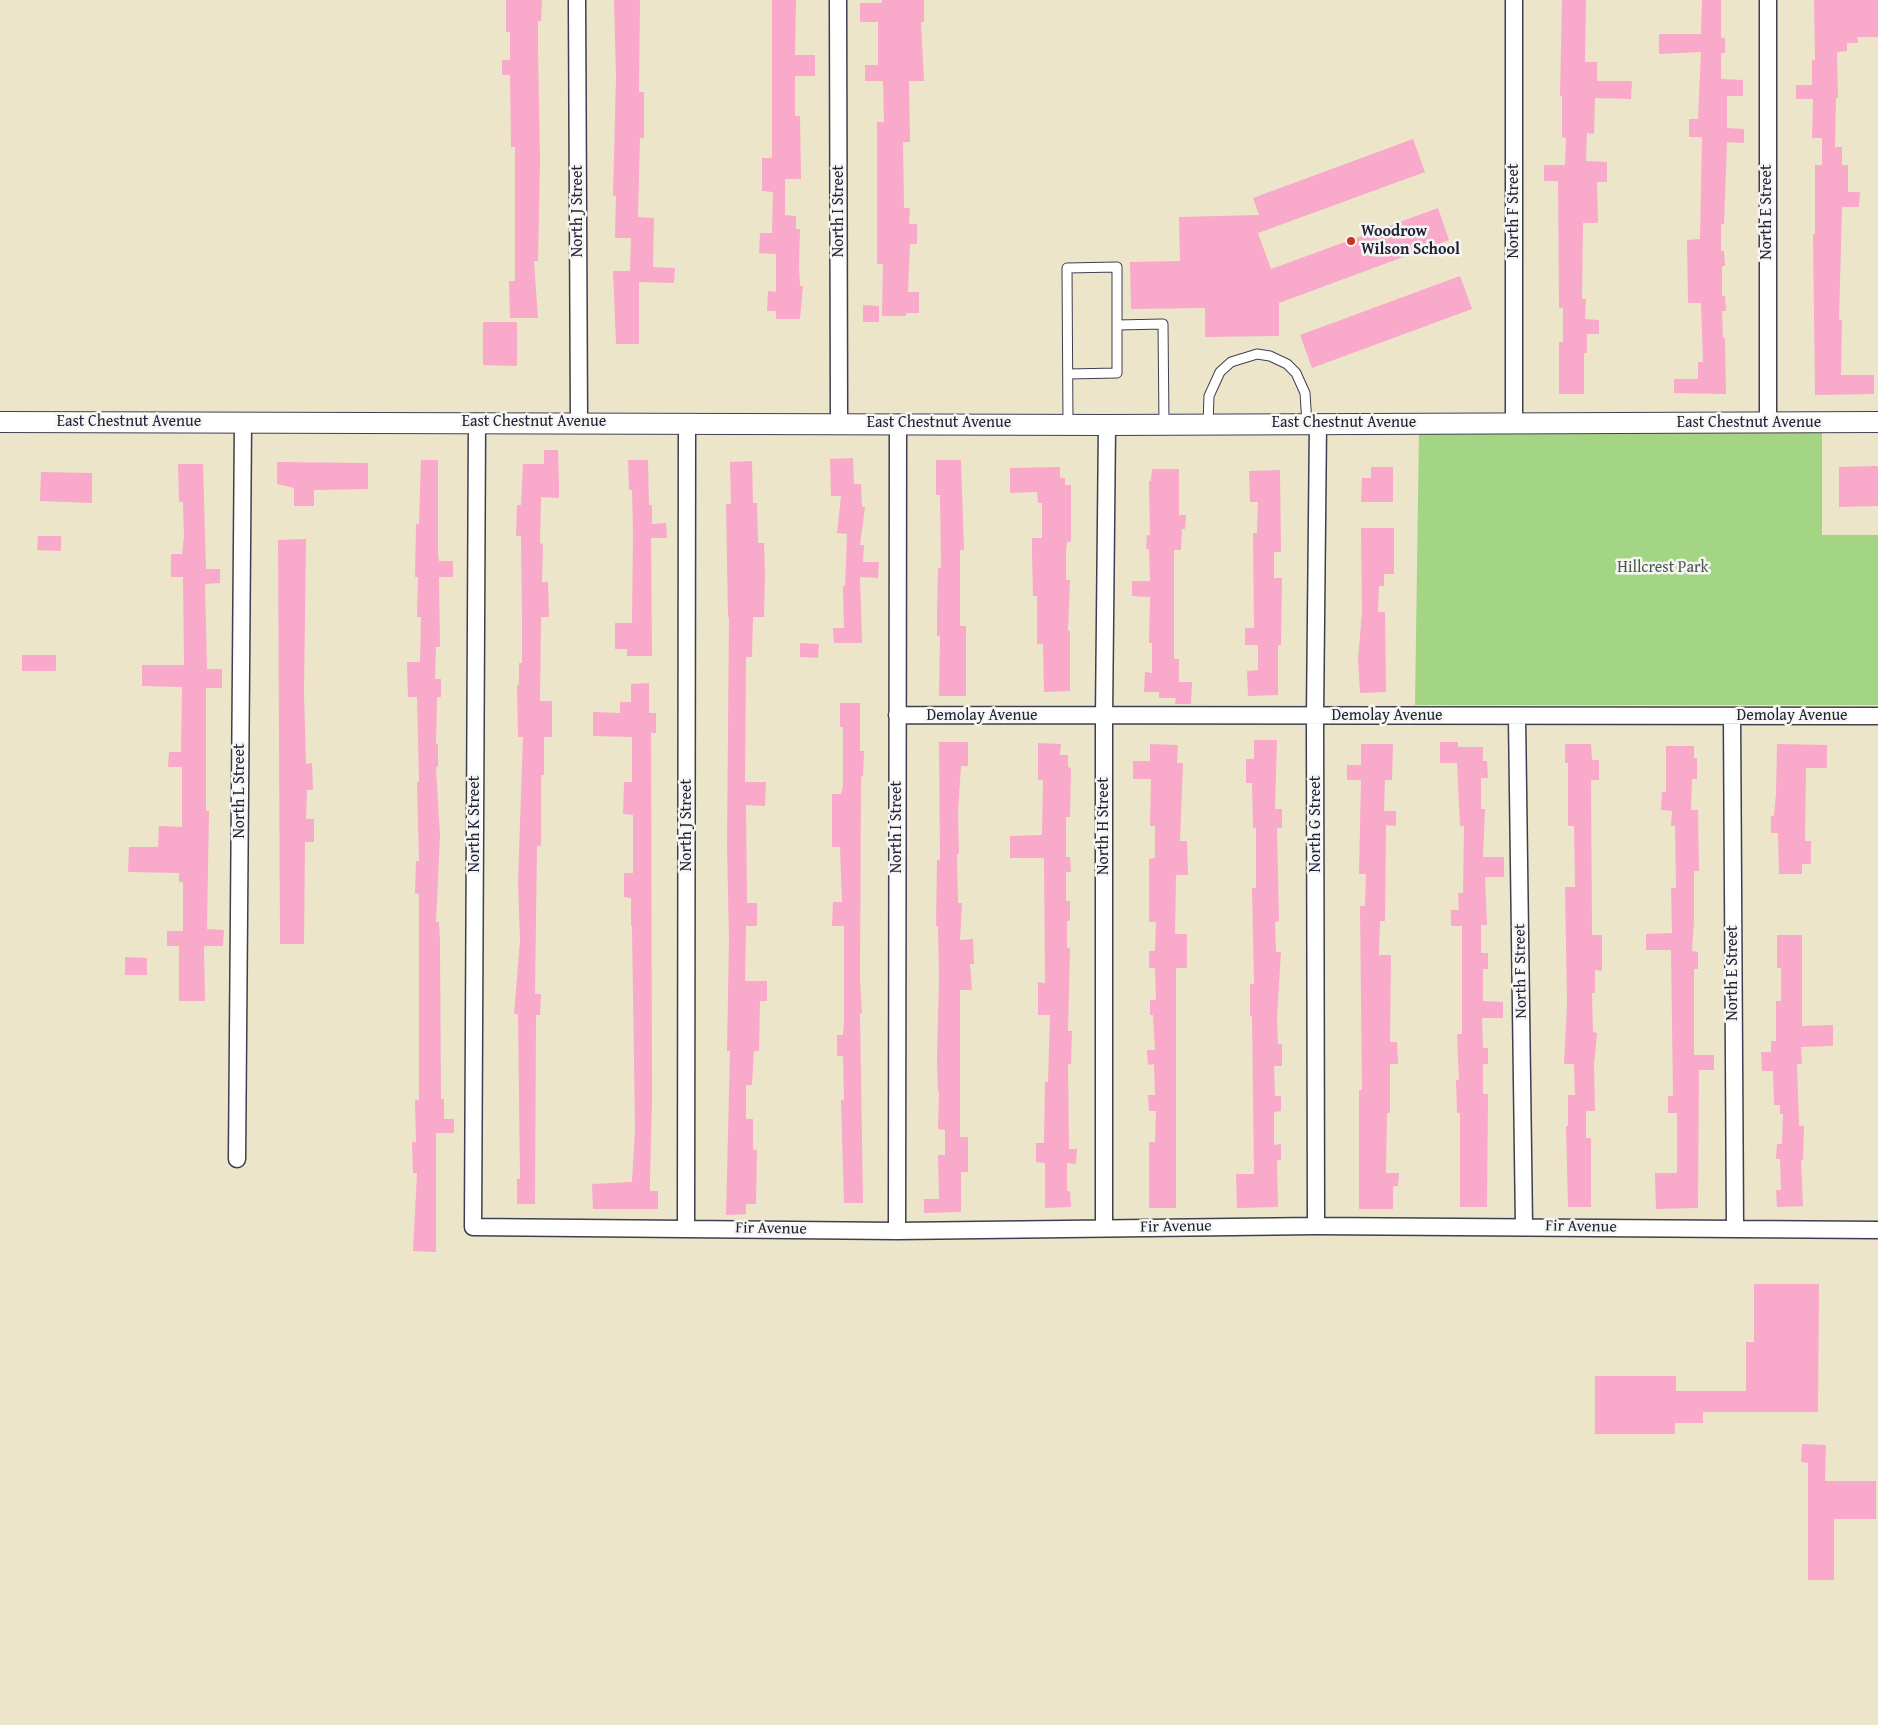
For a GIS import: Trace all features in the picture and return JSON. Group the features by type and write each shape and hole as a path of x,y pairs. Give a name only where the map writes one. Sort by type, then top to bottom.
{"street":[{"name":"North J Street","path":"577,0 580,422"},
{"name":"North I Street","path":"838,0 839,423"},
{"name":"North F Street","path":"1514,0 1514,422"},
{"name":"North E Street","path":"1768,0 1768,423"},
{"name":"East Chestnut Avenue","path":"0,422 580,422 1107,425 1878,422"},
{"name":"North L Street","path":"237,1159 242,422"},
{"name":"North K Street","path":"473,1227 477,422"},
{"name":"North J Street","path":"686,1228 687,423"},
{"name":"North I Street","path":"897,1231 898,423"},
{"name":"North G Street","path":"1312,423 1315,716 1316,1226"},
{"name":"North H Street","path":"1104,1228 1104,716 1107,425"},
{"name":"Demolay Avenue","path":"897,715 1878,716"},
{"name":"North F Street","path":"1517,716 1524,1226"},
{"name":"North E Street","path":"1732,716 1734,1229"},
{"name":"Fir Avenue","path":"473,1227 897,1231 1316,1226 1524,1226 1878,1230"}],"lane":[{"path":"1068,374 1117,373 1117,267 1067,268 1068,424"},
{"path":"1117,324 1163,324 1164,424"},
{"path":"1208,424 1209,396 1213,383 1220,372 1231,362 1257,354 1270,356 1287,364 1296,373 1305,393 1312,423"}],"green space":[{"name":"Hillcrest Park","path":"1419,429 1822,431 1822,535 1878,535 1878,705 1415,705"}],"building":[{"path":"506,0 542,0 541,21 538,21 540,160 538,261 534,261 538,318 510,318 509,281 515,281 515,147 511,147 510,75 502,75 502,60 510,60 510,32 506,32"},
{"path":"614,0 640,0 639,92 644,92 644,138 640,138 638,217 654,218 653,267 675,268 674,283 639,282 639,344 616,344 613,271 630,271 631,238 615,238 616,196 613,196 616,77"},
{"path":"772,0 796,0 795,55 815,55 815,76 795,76 795,116 800,116 801,179 785,179 785,215 796,216 796,229 800,229 799,268 800,286 803,286 800,319 776,319 776,311 767,311 768,291 776,292 776,254 759,253 760,233 772,233 773,192 762,191 762,158 772,158"},
{"path":"882,0 924,0 924,22 921,22 924,81 909,81 910,142 903,142 904,208 910,208 909,224 917,224 917,244 910,244 908,292 919,292 919,313 906,313 906,316 882,316 883,264 877,264 877,122 884,122 883,81 865,81 865,65 878,65 878,22 860,22 860,3 882,3"},
{"path":"1562,0 1586,0 1585,62 1597,62 1597,81 1632,81 1631,99 1595,98 1594,134 1587,133 1586,161 1607,162 1607,182 1597,182 1598,223 1583,223 1582,299 1586,299 1585,319 1599,320 1599,334 1587,334 1587,353 1584,353 1584,394 1559,394 1559,342 1563,342 1563,308 1559,308 1558,181 1544,181 1544,165 1565,165 1566,138 1562,137 1562,96 1560,96"},
{"path":"1702,0 1721,0 1721,38 1725,38 1725,53 1721,53 1721,79 1743,80 1743,96 1727,96 1727,128 1744,129 1744,143 1727,142 1724,224 1721,224 1721,251 1724,251 1725,266 1722,266 1722,296 1725,296 1726,311 1722,311 1723,338 1725,338 1726,394 1674,393 1674,379 1698,379 1698,362 1703,362 1701,303 1688,303 1687,240 1700,239 1702,137 1689,137 1689,119 1698,119 1701,52 1659,54 1659,34 1701,34"},
{"path":"1814,0 1878,0 1878,37 1857,37 1858,43 1847,43 1847,51 1837,52 1838,98 1836,98 1835,147 1842,147 1842,165 1848,165 1848,192 1860,192 1859,207 1842,207 1839,320 1842,320 1841,375 1874,375 1874,394 1815,395 1813,234 1815,234 1815,165 1822,165 1822,138 1812,138 1813,99 1796,99 1796,85 1812,85 1812,60 1815,60"},
{"path":"1413,139 1425,172 1258,233 1271,269 1438,208 1449,240 1279,303 1279,336 1205,337 1205,308 1131,309 1130,262 1180,261 1179,217 1259,215 1253,198"},
{"path":"1460,276 1472,309 1312,368 1300,335"},
{"path":"863,305 879,306 879,322 863,322"},
{"path":"483,322 517,322 517,366 483,365"},
{"path":"544,450 558,450 559,484 559,498 541,497 540,543 543,544 542,582 548,582 549,617 541,617 540,701 552,701 552,737 544,737 544,775 541,775 541,846 537,846 535,994 541,994 540,1015 536,1015 535,1204 517,1204 517,1179 520,1179 518,1014 514,1014 520,941 518,881 523,737 518,737 517,685 519,685 519,663 522,663 522,618 521,536 516,536 517,505 521,505 523,464 544,464"},
{"path":"853,458 854,484 861,484 862,507 865,507 860,545 864,545 863,562 879,562 878,578 860,577 862,643 834,643 833,628 844,628 843,586 845,586 847,534 837,533 841,496 831,496 830,459"},
{"path":"421,460 438,460 439,561 453,561 453,577 439,577 440,647 436,647 435,679 441,679 441,697 437,697 436,744 438,744 438,767 436,767 440,836 436,922 439,922 440,942 441,1099 444,1099 444,1119 454,1119 454,1133 436,1133 436,1252 413,1251 417,1173 413,1173 412,1142 416,1142 415,1100 419,1100 419,894 415,893 416,861 419,861 417,782 419,782 417,697 408,697 407,662 420,662 421,617 417,617 418,577 415,577 416,524 419,524"},
{"path":"628,460 648,460 649,505 652,505 652,524 666,523 667,538 651,538 652,656 627,656 627,649 615,649 615,623 632,623 632,490 629,490"},
{"path":"936,460 961,460 964,550 960,550 960,626 966,626 966,696 939,696 940,636 937,636 937,614 938,568 941,568 940,495 936,495"},
{"path":"752,461 753,503 757,503 758,543 764,543 765,573 764,617 753,617 752,657 746,657 745,782 766,782 765,806 746,805 747,903 757,903 757,926 746,926 745,981 767,981 767,1001 760,1001 759,1051 754,1051 752,1085 746,1085 746,1119 753,1119 753,1150 757,1150 756,1204 746,1204 746,1214 726,1215 730,1051 727,1051 729,617 726,504 731,504 730,462"},
{"path":"277,462 368,463 368,489 314,490 314,506 294,506 294,488 277,484"},
{"path":"178,464 203,464 206,569 220,569 220,583 205,584 207,669 222,669 222,688 206,688 206,811 209,811 207,929 224,930 223,946 204,946 205,1001 179,1001 179,946 167,946 167,931 183,931 183,882 179,882 179,873 128,872 129,847 158,847 159,826 182,827 182,767 168,767 169,752 181,752 182,687 142,686 142,665 184,665 183,577 171,577 171,554 182,554 184,537 183,502 179,502"},
{"path":"1878,466 1878,506 1839,507 1839,467"},
{"path":"1060,467 1060,478 1065,478 1065,485 1071,485 1071,542 1067,542 1066,553 1066,580 1070,580 1068,631 1070,631 1070,691 1044,692 1043,644 1037,644 1037,596 1033,596 1032,554 1032,538 1042,538 1042,503 1038,503 1037,492 1010,493 1010,468"},
{"path":"1371,467 1393,467 1393,502 1361,502 1362,478 1371,478"},
{"path":"1152,469 1179,469 1179,515 1186,515 1185,529 1182,529 1181,550 1174,550 1174,659 1179,659 1179,682 1192,682 1191,704 1175,704 1176,698 1159,698 1159,692 1144,692 1145,672 1152,673 1152,643 1149,643 1150,597 1132,596 1132,581 1150,581 1149,549 1146,549 1147,535 1150,535 1149,481 1151,481"},
{"path":"1280,470 1281,552 1274,552 1274,578 1282,578 1281,645 1278,645 1278,695 1248,696 1247,671 1258,670 1258,645 1245,645 1245,628 1254,628 1253,533 1257,533 1258,502 1250,502 1249,471"},
{"path":"41,472 92,473 92,503 40,501"},
{"path":"1361,528 1394,528 1394,574 1384,574 1384,586 1379,586 1378,612 1385,612 1386,692 1360,693 1358,660 1362,612"},
{"path":"38,536 61,536 61,551 37,550"},
{"path":"306,539 304,693 306,764 312,763 313,790 307,790 306,819 314,819 314,842 305,842 304,944 280,944 278,540"},
{"path":"800,643 819,644 818,658 800,657"},
{"path":"22,655 56,655 56,671 22,671"},
{"path":"649,683 649,713 656,713 656,733 651,733 652,1100 650,1191 658,1191 658,1209 593,1209 592,1184 632,1182 635,1129 631,898 624,897 624,873 633,873 633,815 623,814 624,782 632,782 632,737 593,736 593,712 620,713 620,702 631,702 631,684"},
{"path":"840,703 860,703 860,751 864,751 863,776 861,776 860,980 862,1013 860,1013 863,1203 844,1203 841,1100 844,1100 843,1056 837,1056 837,1035 843,1035 844,1020 844,926 832,926 833,902 842,902 840,847 832,847 832,794 841,794 843,786 843,727 840,727"},
{"path":"1254,740 1277,740 1275,809 1282,809 1282,828 1277,828 1279,921 1275,922 1276,952 1281,952 1277,1017 1278,1044 1282,1044 1282,1066 1274,1066 1275,1096 1281,1096 1281,1111 1274,1112 1274,1145 1281,1144 1281,1160 1277,1160 1278,1207 1237,1208 1236,1174 1254,1174 1250,984 1254,984 1252,888 1256,888 1256,828 1253,828 1252,783 1246,783 1246,759 1254,759"},
{"path":"939,742 968,742 968,766 961,766 958,814 959,854 957,854 958,903 962,903 960,940 973,939 974,964 970,964 972,990 960,990 960,1137 968,1137 968,1172 961,1172 961,1212 924,1213 924,1199 939,1199 938,1155 945,1155 945,1130 938,1129 939,979 938,926 936,926 937,860 940,860"},
{"path":"1440,742 1458,742 1458,747 1483,747 1483,761 1487,761 1488,778 1481,778 1481,809 1485,809 1483,857 1504,857 1504,877 1485,877 1487,925 1481,925 1481,953 1488,953 1488,969 1483,969 1483,1001 1503,1002 1503,1018 1482,1018 1483,1048 1488,1048 1488,1064 1483,1064 1483,1094 1488,1094 1487,1207 1460,1207 1460,1113 1457,1113 1456,1080 1459,1080 1457,1034 1462,1034 1462,926 1451,926 1451,910 1459,910 1458,893 1463,893 1464,826 1460,826 1457,763 1440,763"},
{"path":"1038,743 1061,744 1060,755 1068,755 1068,767 1071,768 1070,817 1066,817 1066,857 1070,857 1071,872 1066,872 1066,901 1070,901 1070,921 1067,921 1067,948 1070,948 1068,1031 1072,1031 1071,1064 1068,1064 1069,1149 1077,1149 1076,1164 1067,1163 1067,1191 1070,1191 1071,1207 1045,1208 1045,1163 1036,1162 1036,1143 1044,1143 1045,1082 1048,1082 1050,1015 1038,1015 1038,982 1045,983 1044,858 1010,858 1010,836 1042,835 1043,780 1038,780"},
{"path":"1150,744 1178,745 1177,763 1183,763 1180,841 1187,841 1188,875 1176,875 1175,934 1187,934 1187,968 1176,968 1176,1208 1149,1208 1149,1142 1155,1142 1156,1111 1149,1111 1148,1095 1155,1095 1154,1064 1148,1065 1147,1050 1155,1050 1150,1000 1156,1000 1155,968 1149,968 1149,951 1155,951 1156,922 1149,922 1149,859 1155,858 1155,826 1150,826 1151,779 1133,779 1133,761 1150,761"},
{"path":"1361,744 1393,744 1392,780 1385,780 1384,811 1396,811 1396,826 1386,825 1385,921 1380,921 1379,955 1391,955 1390,1042 1397,1042 1398,1064 1390,1064 1390,1113 1387,1113 1386,1173 1399,1173 1398,1186 1393,1186 1393,1209 1359,1209 1359,1090 1362,1090 1360,906 1365,906 1366,874 1359,874 1361,780 1347,780 1347,765 1361,765"},
{"path":"1565,744 1591,744 1592,760 1599,760 1599,780 1591,780 1592,935 1602,935 1602,971 1595,970 1595,993 1592,993 1593,1032 1597,1033 1594,1065 1595,1111 1586,1111 1586,1138 1591,1138 1591,1207 1568,1207 1566,1126 1568,1126 1568,1095 1575,1095 1574,1064 1564,1064 1567,1005 1565,887 1575,887 1574,826 1568,826 1568,763 1565,763"},
{"path":"1777,744 1827,745 1827,768 1806,768 1805,841 1811,841 1811,864 1802,864 1802,874 1779,874 1778,833 1771,833 1771,816 1774,816 1776,793"},
{"path":"1666,746 1694,746 1694,758 1697,758 1697,779 1692,779 1691,810 1698,810 1699,871 1694,871 1692,951 1698,952 1698,969 1694,969 1694,1055 1714,1055 1714,1070 1699,1070 1698,1208 1656,1209 1655,1173 1677,1173 1677,1113 1668,1113 1668,1096 1673,1096 1671,950 1646,950 1646,934 1672,933 1671,888 1676,888 1675,826 1671,826 1672,811 1661,810 1662,792 1666,792"},
{"path":"1777,935 1802,935 1802,1026 1833,1025 1833,1046 1801,1047 1802,1064 1797,1064 1799,1126 1804,1126 1803,1160 1801,1160 1803,1206 1777,1207 1776,1190 1781,1190 1780,1159 1776,1159 1777,1144 1782,1144 1783,1114 1780,1114 1780,1105 1774,1105 1773,1071 1762,1071 1761,1052 1771,1052 1771,1041 1776,1041 1776,1001 1781,1001 1781,968 1777,968"},
{"path":"125,957 147,958 147,975 125,975"},
{"path":"1754,1284 1819,1284 1818,1412 1703,1412 1703,1423 1675,1423 1675,1434 1595,1434 1595,1376 1676,1376 1676,1391 1746,1391 1746,1342 1754,1342"},
{"path":"1802,1444 1826,1445 1825,1481 1876,1481 1876,1519 1834,1519 1834,1580 1808,1580 1808,1463 1801,1462"}],"place":[{"name":"Woodrow Wilson School","path":"1351,241"}]}
